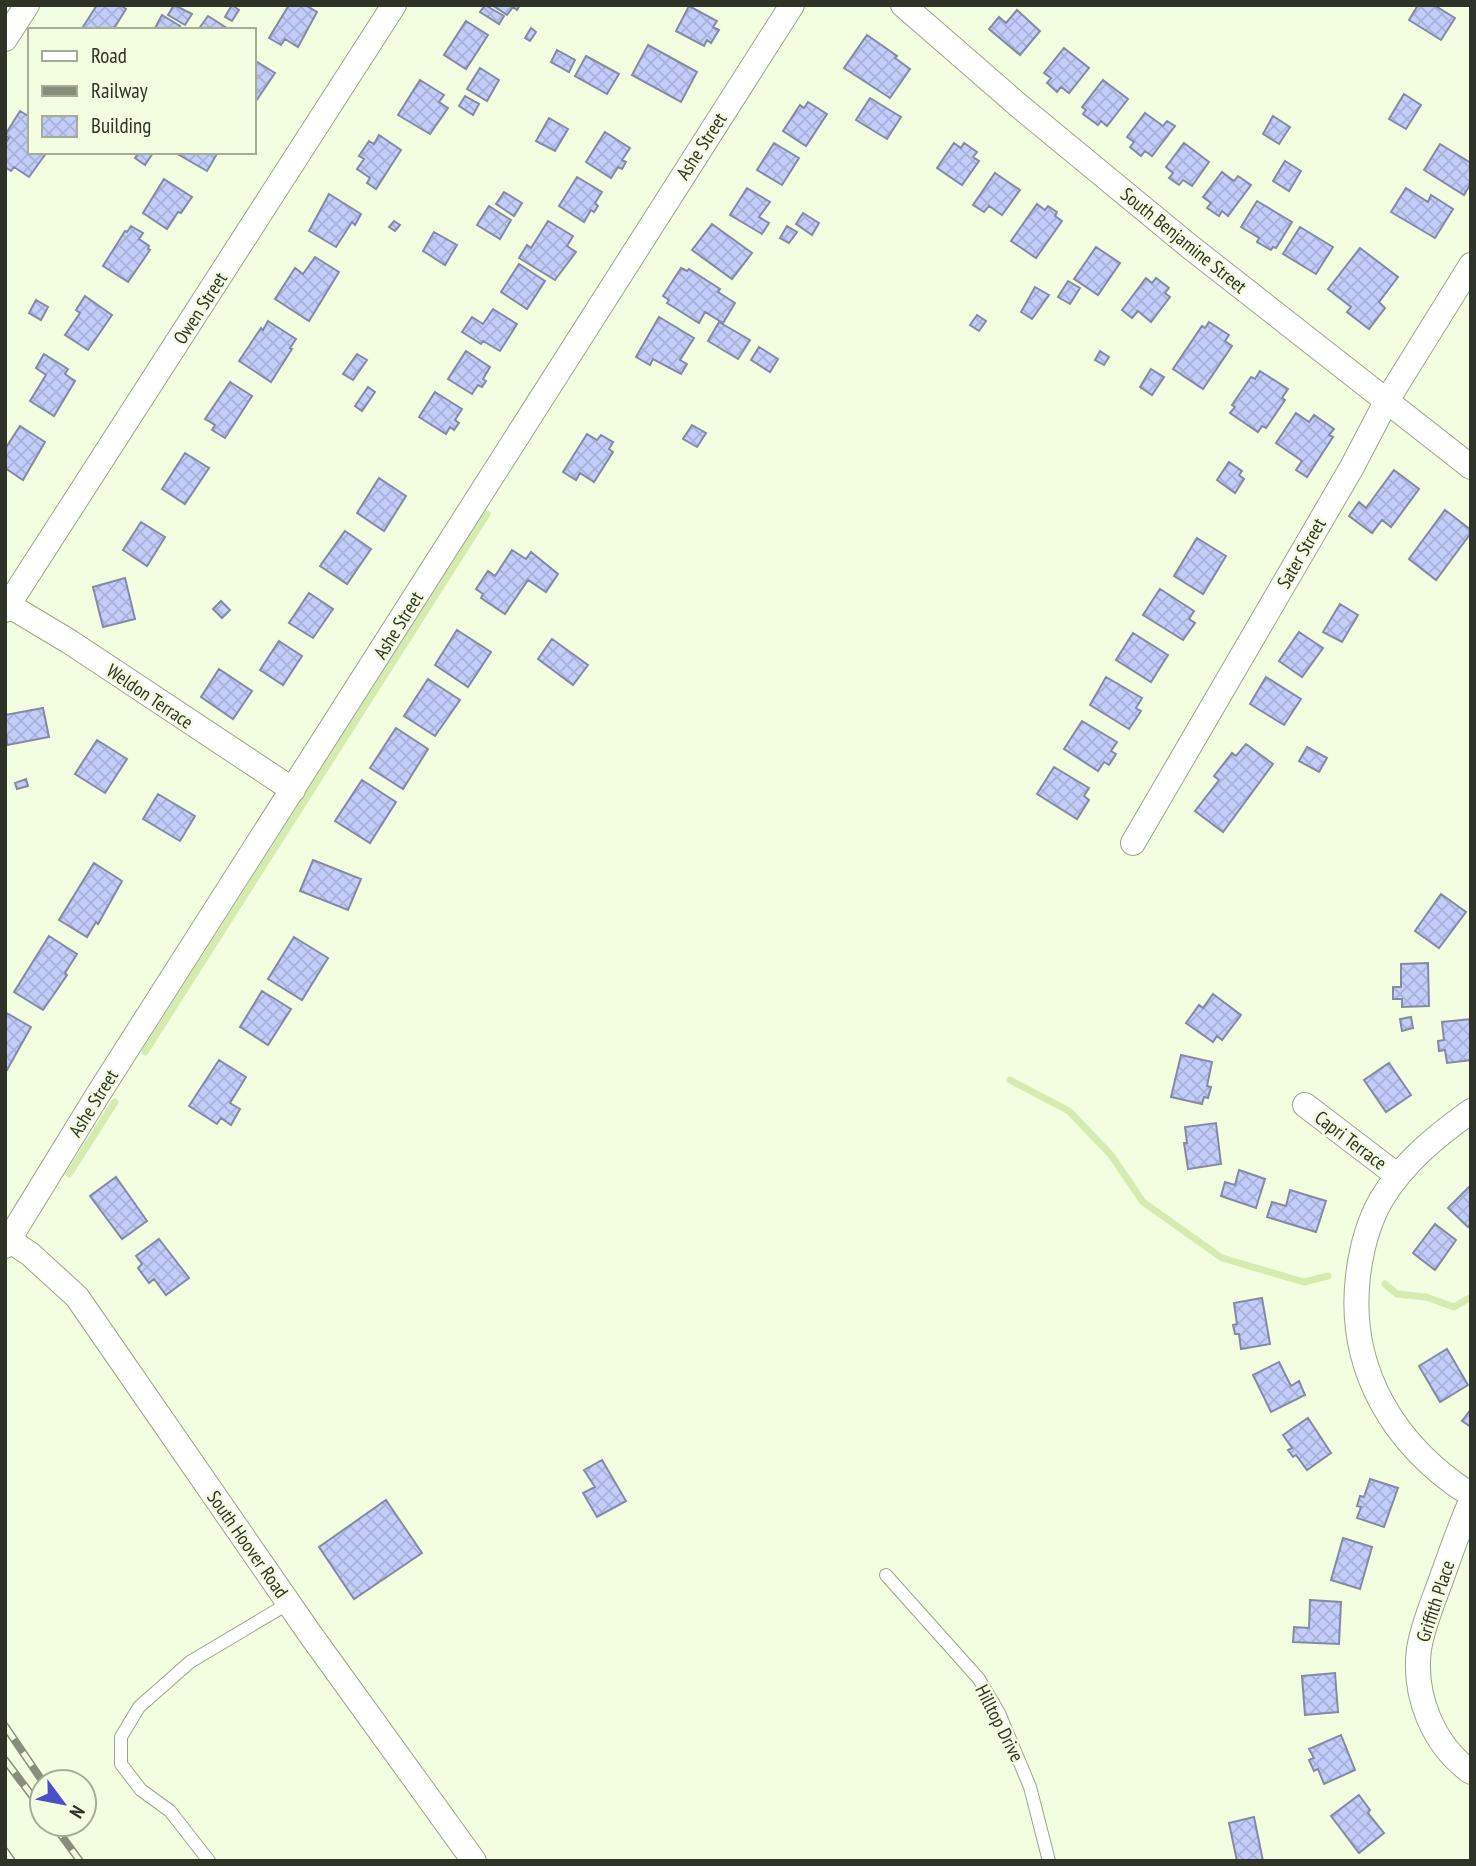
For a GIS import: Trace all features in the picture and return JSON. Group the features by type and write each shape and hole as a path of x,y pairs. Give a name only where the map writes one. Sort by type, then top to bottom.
{"street":[{"path":"5,39 27,5"},
{"name":"Owen Street","path":"6,606 394,5"},
{"name":"Ashe Street","path":"7,1241 792,5"},
{"name":"South Benjamine Street","path":"903,5 1018,105 1178,237 1471,467"},
{"name":"Sater Street","path":"1133,843 1352,467 1386,402 1471,265"},
{"name":"Weldon Terrace","path":"6,606 70,642 293,790"},
{"name":"Capri Terrace","path":"1305,1105 1398,1176"},
{"path":"1471,1111 1431,1141 1398,1176 1380,1202 1360,1257 1355,1301 1357,1333 1371,1381 1402,1434 1431,1466 1471,1495"},
{"name":"South Hoover Road","path":"7,1241 30,1254 77,1297 289,1603 474,1861"},
{"name":"Griffith Place","path":"1471,1501 1424,1628 1418,1668 1425,1708 1437,1736 1458,1763 1471,1772"}],"lane":[{"name":"Hilltop Drive","path":"886,1574 979,1679 999,1713 1030,1787 1049,1861"},
{"path":"209,1861 170,1811 141,1790 121,1764 121,1737 139,1707 190,1662 289,1603"}],"building":[{"path":"97,5 120,5 126,9 114,28 82,28"},
{"path":"174,5 192,14 185,25 168,15"},
{"path":"232,5 239,10 232,21 225,17"},
{"path":"289,5 305,5 317,12 298,47 285,39 281,45 269,38"},
{"path":"485,5 504,16 499,24 480,12"},
{"path":"492,5 520,5 517,10 513,7 507,15"},
{"path":"1418,5 1434,5 1455,18 1441,40 1409,20"},
{"path":"689,6 717,21 713,27 719,30 711,43 707,40 704,46 676,31"},
{"path":"1017,10 1040,31 1020,55 989,29 999,17 1006,23"},
{"path":"162,15 180,26 178,28 155,28"},
{"path":"208,16 227,28 199,28"},
{"path":"466,21 488,35 466,69 444,55"},
{"path":"531,28 536,32 530,41 525,38"},
{"path":"867,35 897,56 895,58 910,69 890,98 844,68"},
{"path":"648,45 697,72 681,102 632,75"},
{"path":"1064,48 1089,68 1069,93 1061,87 1057,92 1047,83 1051,78 1044,73"},
{"path":"557,50 575,60 569,72 551,62"},
{"path":"586,56 619,74 607,94 575,76"},
{"path":"256,61 275,73 256,101"},
{"path":"480,68 499,80 487,101 467,89"},
{"path":"420,80 444,95 439,102 448,108 430,134 398,115"},
{"path":"1103,80 1128,99 1107,126 1101,121 1098,125 1083,114 1086,110 1082,107"},
{"path":"1404,94 1421,105 1406,129 1389,119"},
{"path":"465,96 479,104 473,115 459,106"},
{"path":"870,98 901,117 887,139 856,120"},
{"path":"808,102 827,114 806,146 783,131 800,105 804,108"},
{"path":"20,111 28,116 28,154 46,154 29,177 14,167 11,171 5,167 5,144 9,138 5,135"},
{"path":"1145,113 1163,126 1167,121 1175,126 1152,156 1145,151 1141,156 1130,147 1134,142 1127,137"},
{"path":"1273,116 1290,127 1279,144 1263,134"},
{"path":"549,118 568,129 555,151 536,141"},
{"path":"605,132 630,148 622,160 626,162 622,169 618,167 611,178 586,162"},
{"path":"379,135 401,150 376,189 367,183 370,178 357,169 364,159 359,156 369,141 374,144"},
{"path":"774,143 799,158 782,185 757,170"},
{"path":"954,143 961,148 964,143 977,152 973,157 979,161 962,185 937,168"},
{"path":"1184,143 1209,162 1192,186 1183,180 1179,185 1169,178 1173,173 1166,167"},
{"path":"1440,144 1471,163 1471,183 1464,195 1424,170"},
{"path":"138,154 152,154 145,165 135,158"},
{"path":"177,154 217,154 207,171"},
{"path":"1285,161 1301,171 1289,191 1273,181"},
{"path":"1222,172 1234,181 1238,176 1251,185 1228,216 1222,211 1219,216 1207,208 1211,203 1203,197"},
{"path":"995,173 1020,190 1002,215 989,206 984,212 973,205"},
{"path":"577,177 602,192 595,203 598,206 594,212 591,210 584,222 559,206"},
{"path":"164,179 192,197 167,229 143,213"},
{"path":"747,188 770,202 759,217 769,223 762,234 730,215"},
{"path":"1406,188 1428,202 1431,195 1453,209 1435,238 1391,212"},
{"path":"504,192 522,203 514,216 496,204"},
{"path":"329,194 361,214 355,225 352,222 336,247 309,231"},
{"path":"1257,201 1292,222 1276,248 1271,250 1257,242 1259,238 1241,227"},
{"path":"1037,204 1045,210 1048,206 1057,212 1055,216 1062,221 1036,258 1011,241"},
{"path":"489,206 511,220 500,239 477,225"},
{"path":"803,213 819,223 812,235 796,224"},
{"path":"394,221 400,225 395,231 389,227"},
{"path":"548,221 573,236 567,246 576,252 555,280 519,258 527,245 531,248"},
{"path":"712,224 752,253 732,279 692,250"},
{"path":"131,226 143,233 139,239 149,246 150,250 128,282 103,266"},
{"path":"787,226 797,232 789,243 780,238"},
{"path":"1300,227 1333,247 1316,274 1283,254"},
{"path":"434,232 457,245 445,265 423,251"},
{"path":"1096,247 1120,263 1098,295 1074,279"},
{"path":"1360,248 1398,277 1379,302 1385,308 1369,329 1347,312 1351,307 1328,289"},
{"path":"315,257 339,272 309,321 275,299 295,268 303,274"},
{"path":"519,264 545,281 527,309 501,292"},
{"path":"681,268 687,271 689,269 720,289 718,292 735,303 723,323 705,312 699,323 667,303 669,300 663,296"},
{"path":"1146,278 1152,283 1156,278 1169,288 1165,293 1170,297 1151,322 1138,311 1132,318 1122,310"},
{"path":"1068,281 1080,288 1070,304 1058,297"},
{"path":"1035,287 1049,295 1032,319 1021,312"},
{"path":"85,296 112,315 88,350 65,335 80,313 76,310"},
{"path":"36,300 48,307 41,320 29,313"},
{"path":"493,309 517,324 500,351 483,341 481,344 462,332 472,317 483,324"},
{"path":"977,315 986,321 979,331 970,325"},
{"path":"659,317 694,338 680,360 687,364 681,374 653,359 650,365 636,357"},
{"path":"268,321 296,339 271,382 239,361"},
{"path":"719,322 750,340 738,359 708,341"},
{"path":"1209,322 1229,335 1225,341 1232,346 1203,389 1173,369 1202,326 1205,328"},
{"path":"759,347 778,359 770,372 751,360"},
{"path":"466,351 490,367 482,387 478,385 472,394 448,379"},
{"path":"1100,351 1109,357 1104,365 1095,360"},
{"path":"44,354 68,369 65,374 75,381 54,416 30,401 46,375 36,368"},
{"path":"357,354 367,360 353,380 343,374"},
{"path":"1151,369 1164,377 1152,395 1140,387"},
{"path":"1260,371 1288,389 1282,398 1285,400 1266,428 1262,426 1258,432 1230,413 1235,407 1232,405 1251,377 1255,379"},
{"path":"230,382 252,396 225,438 212,430 215,425 205,419"},
{"path":"368,387 375,392 362,411 355,406"},
{"path":"435,392 462,409 455,420 459,423 454,430 450,427 446,434 419,417"},
{"path":"1296,413 1309,422 1314,415 1334,429 1329,435 1333,437 1307,477 1296,470 1302,461 1276,443"},
{"path":"692,425 706,433 697,447 683,439"},
{"path":"20,426 45,442 23,480 5,468 5,449"},
{"path":"587,434 597,440 601,435 613,442 609,449 613,452 594,482 580,473 576,480 563,472"},
{"path":"185,453 209,468 185,504 162,489"},
{"path":"1229,462 1242,471 1239,475 1244,479 1235,493 1217,480"},
{"path":"1394,470 1419,489 1391,527 1382,520 1372,533 1349,516 1359,502 1366,508"},
{"path":"379,478 406,496 384,531 357,513"},
{"path":"1445,510 1471,530 1471,533 1436,580 1409,559"},
{"path":"141,522 165,537 147,566 123,550"},
{"path":"345,531 371,549 347,584 320,566"},
{"path":"1197,538 1226,556 1203,594 1174,576"},
{"path":"512,550 526,559 531,552 558,574 546,592 528,580 505,614 481,598 483,594 476,589 488,571 495,576"},
{"path":"125,578 135,619 103,627 93,587"},
{"path":"1160,589 1194,611 1189,619 1195,623 1183,640 1143,615"},
{"path":"309,593 333,609 313,638 289,623"},
{"path":"221,601 230,610 222,618 213,609"},
{"path":"1340,604 1358,615 1342,642 1323,632"},
{"path":"457,630 491,652 468,687 435,665"},
{"path":"1299,632 1323,648 1302,677 1279,661"},
{"path":"1133,633 1168,655 1151,682 1116,660"},
{"path":"552,639 588,665 573,685 538,659"},
{"path":"279,641 302,656 283,685 260,670"},
{"path":"219,669 252,691 233,719 201,697"},
{"path":"1106,677 1142,698 1136,708 1141,711 1129,729 1090,705"},
{"path":"1266,677 1301,699 1284,725 1250,704"},
{"path":"428,679 460,700 435,736 404,716"},
{"path":"43,708 49,737 7,745 5,715"},
{"path":"1082,721 1117,742 1111,751 1116,754 1109,765 1104,762 1098,771 1064,749"},
{"path":"396,728 428,749 403,789 370,768"},
{"path":"97,740 127,759 105,793 75,774"},
{"path":"1246,744 1273,764 1223,832 1195,811 1219,780 1214,776 1232,753 1236,756"},
{"path":"1307,747 1327,758 1319,772 1299,761"},
{"path":"1054,767 1089,788 1084,796 1089,800 1077,819 1037,794"},
{"path":"26,779 28,786 17,789 15,783"},
{"path":"362,780 396,802 370,843 335,821"},
{"path":"158,794 195,816 180,841 143,819"},
{"path":"313,860 361,879 348,910 300,891"},
{"path":"94,863 122,881 98,924 96,922 87,937 59,920"},
{"path":"1441,894 1466,912 1439,948 1415,931"},
{"path":"49,936 77,954 65,973 67,975 43,1010 14,992"},
{"path":"294,937 328,958 302,1000 268,979"},
{"path":"1428,963 1429,1006 1402,1007 1402,999 1393,999 1393,987 1401,987 1401,964"},
{"path":"262,991 291,1009 268,1045 240,1027"},
{"path":"1213,994 1241,1015 1222,1040 1217,1036 1213,1042 1186,1023 1199,1005 1203,1008"},
{"path":"5,1012 31,1027 7,1070 5,1069"},
{"path":"1411,1017 1413,1028 1402,1031 1400,1019"},
{"path":"1471,1019 1471,1060 1447,1063 1445,1050 1439,1051 1438,1041 1444,1040 1442,1022"},
{"path":"1181,1055 1212,1062 1207,1086 1211,1087 1208,1098 1204,1097 1202,1104 1171,1097"},
{"path":"219,1060 246,1077 230,1103 240,1109 231,1125 221,1118 217,1124 189,1106"},
{"path":"1389,1063 1411,1095 1386,1112 1364,1080"},
{"path":"1216,1123 1221,1164 1188,1169 1184,1143 1187,1143 1185,1127"},
{"path":"1239,1170 1265,1179 1256,1208 1221,1196 1225,1182 1235,1185"},
{"path":"116,1177 147,1221 122,1239 90,1196"},
{"path":"1471,1185 1471,1224 1468,1227 1448,1208"},
{"path":"1290,1190 1326,1201 1316,1232 1267,1217 1272,1202 1286,1206"},
{"path":"1435,1224 1456,1240 1435,1270 1413,1253"},
{"path":"159,1239 189,1278 166,1295 154,1279 149,1283 138,1268 142,1264 136,1256"},
{"path":"1262,1298 1270,1344 1241,1349 1239,1334 1235,1334 1233,1325 1237,1324 1234,1303"},
{"path":"1447,1349 1468,1385 1440,1402 1419,1366"},
{"path":"1279,1362 1291,1386 1299,1381 1305,1395 1271,1412 1253,1375"},
{"path":"1471,1409 1471,1427 1462,1421"},
{"path":"1308,1418 1331,1453 1307,1470 1296,1455 1293,1457 1288,1450 1292,1448 1283,1435"},
{"path":"602,1460 626,1501 597,1517 583,1493 595,1487 584,1470"},
{"path":"1370,1479 1398,1488 1384,1527 1357,1518 1361,1507 1357,1506 1360,1496 1364,1497"},
{"path":"386,1500 422,1553 354,1599 319,1547"},
{"path":"1343,1538 1372,1547 1360,1589 1331,1580"},
{"path":"1310,1600 1341,1602 1339,1644 1293,1642 1294,1627 1309,1628"},
{"path":"1335,1673 1338,1712 1305,1715 1302,1676"},
{"path":"1341,1735 1355,1770 1324,1784 1318,1769 1314,1771 1309,1760 1314,1758 1309,1749"},
{"path":"1359,1795 1370,1810 1368,1813 1384,1833 1359,1853 1331,1816"},
{"path":"1254,1817 1263,1861 1237,1861 1229,1823"}],"waterway":[{"path":"145,1052 487,514"},
{"path":"1010,1080 1069,1111 1111,1155 1143,1202 1222,1258 1304,1282 1328,1276"},
{"path":"69,1174 115,1102"},
{"path":"1385,1284 1397,1294 1426,1297 1454,1307 1471,1297"}],"railway":[{"path":"5,1726 34,1768"},
{"path":"5,1760 28,1790"},
{"path":"63,1838 80,1861"},
{"path":"5,1851 12,1861"}]}
